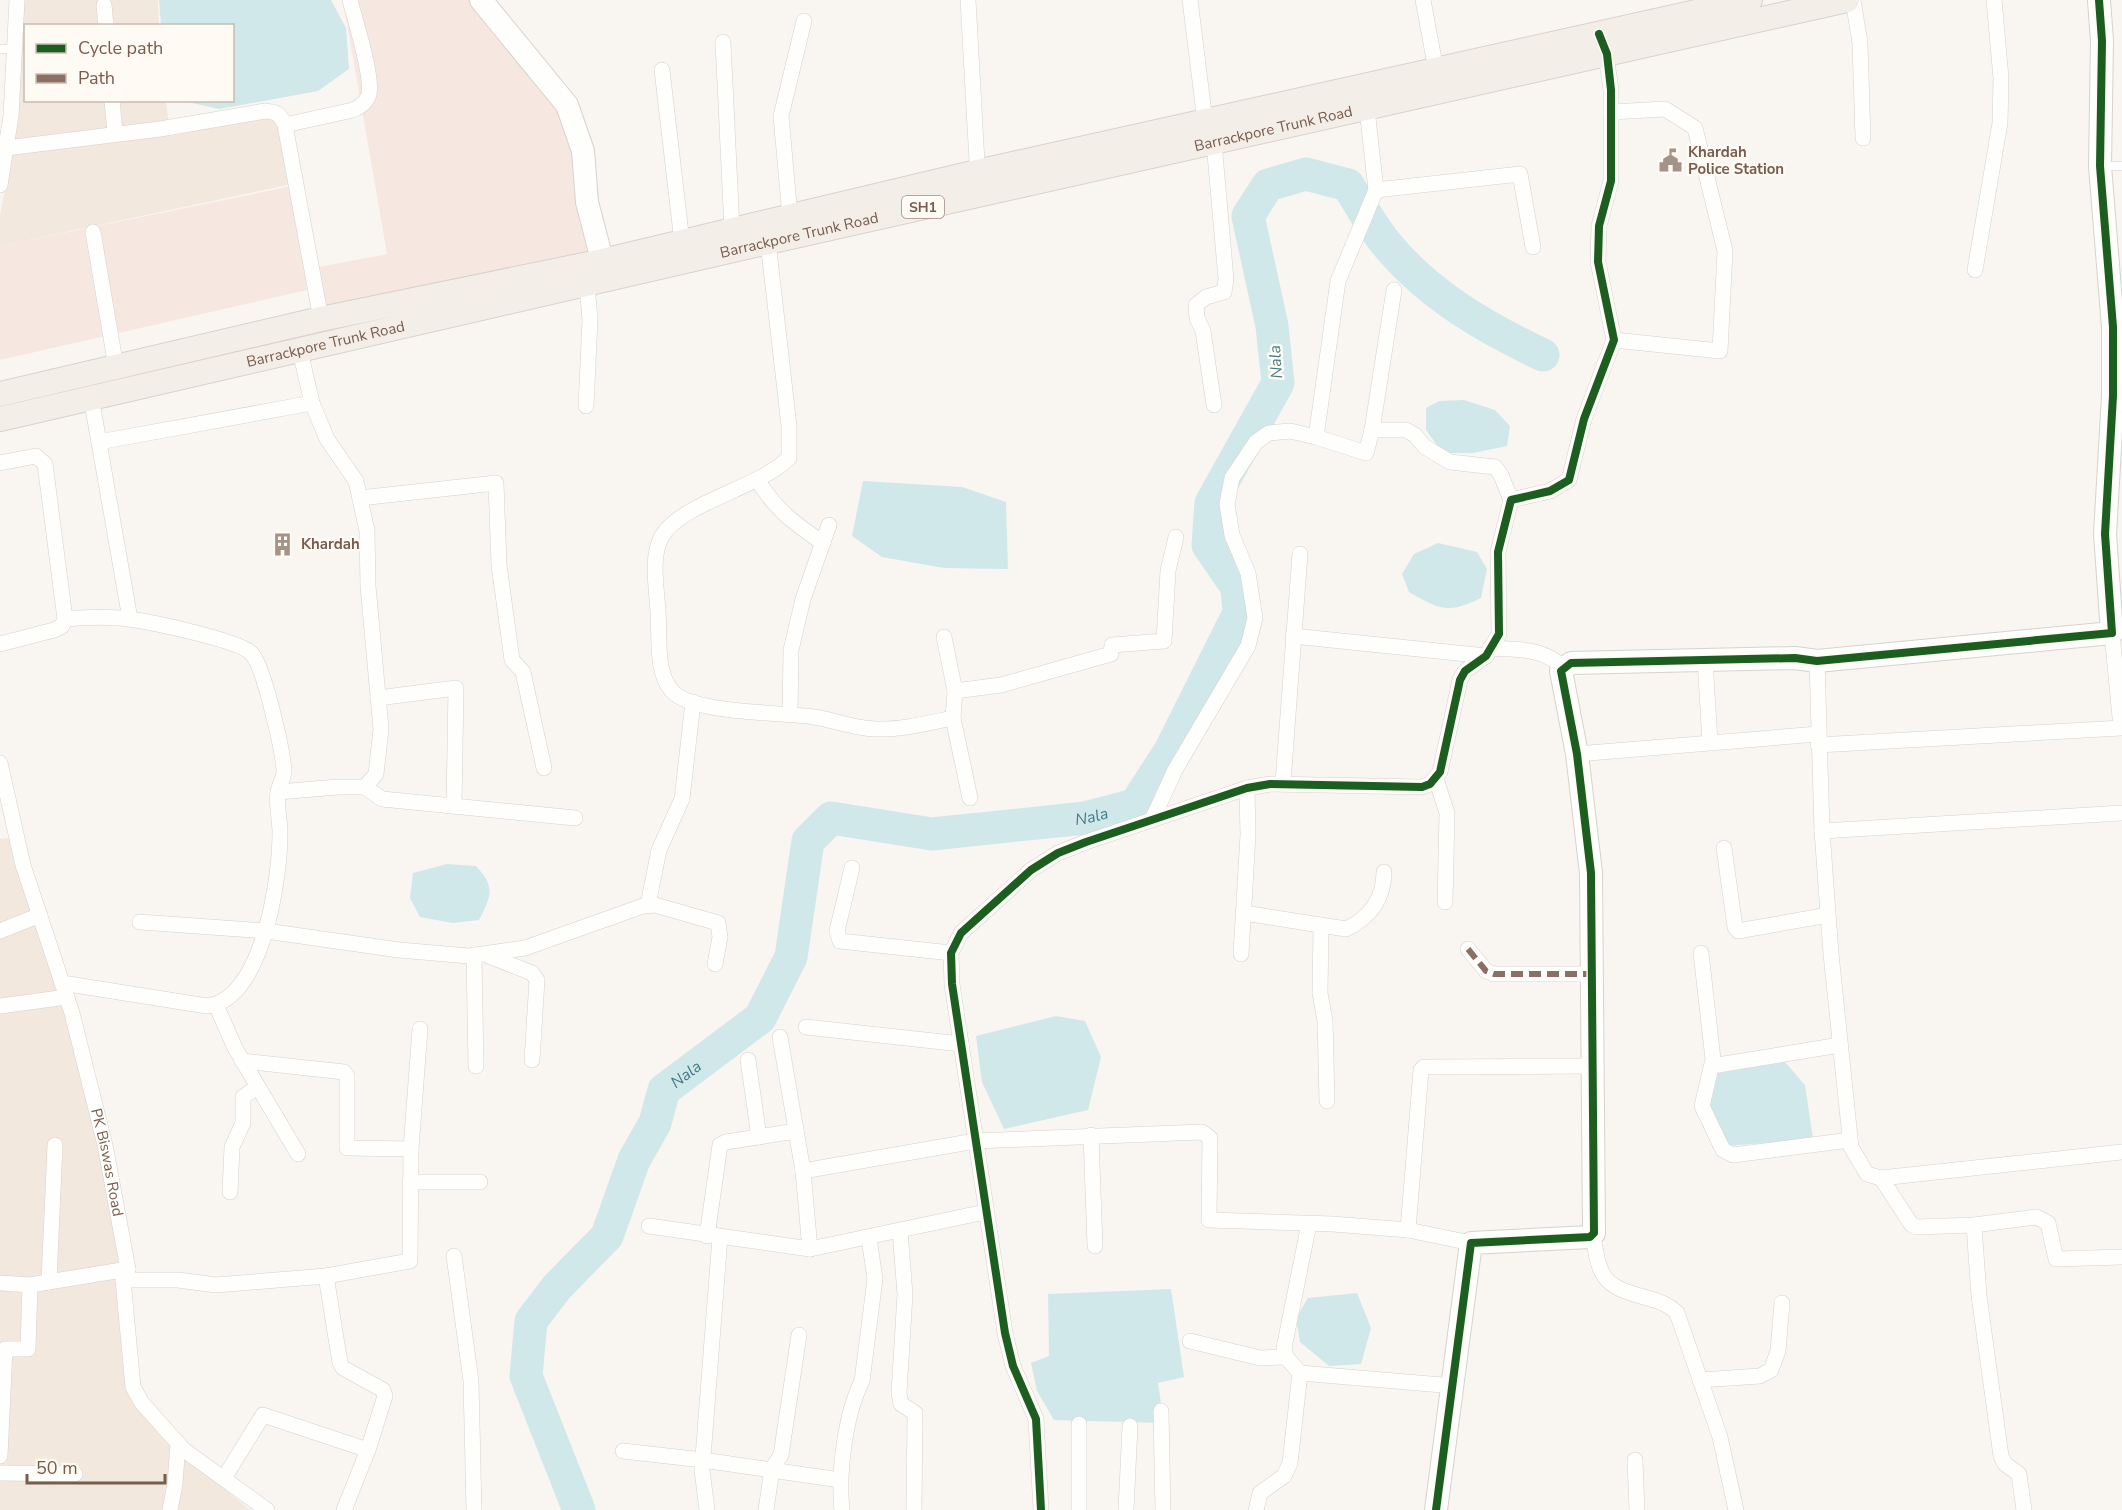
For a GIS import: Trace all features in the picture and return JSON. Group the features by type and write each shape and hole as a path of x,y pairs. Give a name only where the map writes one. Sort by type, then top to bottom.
{"main road":[{"name":"Barrackpore Trunk Road","path":"1209,132 1367,109 1603,44 1750,0"},
{"name":"Barrackpore Trunk Road","path":"5,418 300,351 599,276 682,242 790,216 978,183 1209,132 1436,70 1603,44 1847,0"},
{"name":"Barrackpore Trunk Road","path":"1,390 116,367 321,319 599,276 768,242 978,183"}],"street":[{"path":"0,185 11,116 7,49 16,0"},
{"path":"285,125 353,110 362,105 369,95 368,80 350,0"},
{"path":"481,0 567,105 583,151 587,202 599,276 590,320 586,405"},
{"path":"968,0 978,183"},
{"path":"1190,0 1209,132 1226,279 1224,292 1206,297 1196,305 1197,318 1203,331 1214,405"},
{"path":"1423,0 1436,70"},
{"path":"1853,0 1861,51 1863,138"},
{"path":"1975,270 2001,123 2001,78 1994,0"},
{"path":"1577,754 1710,742 2121,734 2104,534 2116,470 2111,166 2099,0"},
{"path":"104,5 106,24"},
{"path":"790,216 781,116 804,21"},
{"path":"723,42 732,230"},
{"path":"1511,500 1550,491 1569,480 1584,419 1614,340 1598,262 1599,226 1611,181 1611,112 1603,44"},
{"path":"662,70 682,242"},
{"path":"112,102 115,133"},
{"path":"1316,438 1338,281 1376,190 1367,109"},
{"path":"1611,112 1665,110 1695,128 1725,251 1720,351 1614,340"},
{"path":"6,148 160,129 265,111 280,115 285,125 321,319"},
{"path":"1376,190 1520,174 1533,247"},
{"path":"93,232 116,367"},
{"path":"768,242 789,426 789,458 776,471 709,502 677,521 662,536 655,561 662,676 673,693 693,702 725,709 790,715 875,729 953,718"},
{"path":"1152,820 1175,770 1248,646 1255,618 1248,573 1232,535 1227,504 1232,478 1256,442 1269,433 1290,431 1366,453 1372,430 1394,290"},
{"path":"300,351 312,403 327,439 356,481 368,531 368,586 381,729 376,774 365,787"},
{"path":"1,390 5,418"},
{"path":"91,398 130,619"},
{"path":"99,442 312,403"},
{"path":"1041,1510 1036,1419 1009,1350 985,1212 952,984 951,953 961,933 1032,870 1058,853 1247,788 1284,782 1387,788 1422,787 1436,779 1440,772 1460,680 1465,671 1488,652 1498,634 1498,552 1511,500 1495,467 1450,462 1425,447 1415,435 1406,430 1372,430"},
{"path":"0,463 36,456 45,464 65,619 62,626 54,630 0,644"},
{"path":"758,481 772,504 785,517 823,543"},
{"path":"360,498 496,483 499,565 512,660 523,672 544,768"},
{"path":"790,715 791,650 803,599 829,525"},
{"path":"955,691 1001,685 1111,654 1112,645 1164,641 1168,571 1176,537"},
{"path":"1284,782 1300,554"},
{"path":"0,1006 64,990 216,1005 233,995 242,985 266,932 277,875 280,834 278,792 284,772 263,673 251,653 232,643 130,619 104,616 65,619"},
{"path":"1736,1510 1720,1437 1677,1312 1666,1302 1627,1293 1611,1282 1600,1270 1593,1236 1591,873 1577,754 1561,671 1563,667 1572,663 1795,658 1816,661 2112,633"},
{"path":"944,636 955,691 953,718 970,798"},
{"path":"1293,636 1488,652 1545,653 1563,667"},
{"path":"1705,660 1710,742"},
{"path":"1816,661 1822,831 1840,1045 1850,1140 1853,1151 1867,1174 1881,1178 2122,1152"},
{"path":"378,698 456,688 454,806"},
{"path":"648,905 659,850 682,799 693,702"},
{"name":"PK Biswas Road","path":"0,763 8,830 23,865 64,990 105,1145 126,1274 133,1387 142,1403 178,1443 267,1510"},
{"path":"1436,779 1447,813 1445,902"},
{"path":"278,792 365,787 382,799 575,818"},
{"path":"1241,954 1248,835 1247,788"},
{"path":"1822,831 2122,813"},
{"path":"1724,848 1735,927 1738,931 1828,915"},
{"path":"852,868 837,932 840,941 951,953"},
{"path":"1244,913 1346,929 1354,925 1379,902 1383,894 1384,872"},
{"path":"140,922 266,932 389,949 480,955 546,942 591,923 648,905 718,923 720,937 715,964"},
{"path":"0,931 40,915"},
{"path":"1321,926 1320,984 1325,1021 1327,1101"},
{"path":"1468,949 1490,973 1592,974"},
{"path":"1701,953 1712,1066 1702,1099 1703,1112 1726,1153 1733,1155 1850,1140"},
{"path":"480,955 532,973 537,980 532,1060"},
{"path":"476,1066 480,955"},
{"path":"216,1005 242,1061 298,1154"},
{"path":"806,1027 961,1044"},
{"path":"0,1282 30,1285 126,1274 216,1285 326,1276 410,1261 411,1149 420,1029"},
{"path":"780,1037 803,1171 810,1249"},
{"path":"1712,1066 1840,1045"},
{"path":"748,1060 759,1137"},
{"path":"242,1061 344,1072 347,1076 347,1148 411,1149"},
{"path":"1408,1230 1420,1070 1424,1067 1591,1066"},
{"path":"230,1192 232,1147 243,1123 243,1097 257,1086"},
{"path":"707,1510 702,1476 718,1148 726,1142 796,1131"},
{"path":"803,1171 975,1141 1206,1134 1210,1138 1209,1220 1408,1230 1471,1244 1593,1236"},
{"path":"1091,1136 1095,1246"},
{"path":"49,1282 55,1145"},
{"path":"1881,1178 1911,1224 1916,1227 1974,1225 2036,1217 2048,1223 2056,1259 2122,1257"},
{"path":"410,1182 480,1182"},
{"path":"649,1227 810,1249 985,1212"},
{"path":"1309,1224 1285,1340 1286,1357 1300,1373 1454,1386"},
{"path":"1974,1225 1978,1289 2001,1456 2005,1464 2019,1474 2024,1510"},
{"path":"900,1231 905,1294 899,1393 901,1404 915,1413 914,1510"},
{"path":"842,1510 840,1480 854,1396 862,1381 874,1283 869,1238"},
{"path":"1436,1510 1471,1244"},
{"path":"454,1256 471,1381 474,1510"},
{"path":"326,1276 341,1366 385,1393 385,1400 368,1450 344,1510"},
{"path":"0,1456 5,1349 27,1349 30,1285"},
{"path":"1700,1380 1761,1376 1771,1370 1778,1351 1782,1303"},
{"path":"766,1510 772,1469 781,1455 799,1335"},
{"path":"1190,1341 1260,1358 1286,1357"},
{"path":"1256,1510 1260,1493 1284,1476 1288,1470 1300,1373"},
{"path":"1161,1411 1163,1510"},
{"path":"225,1478 263,1415 368,1450"},
{"path":"1079,1424 1079,1510"},
{"path":"1126,1510 1130,1426"},
{"path":"170,1510 175,1484 178,1443"},
{"path":"623,1451 772,1469 840,1480"},
{"path":"1635,1460 1637,1510"},
{"path":"0,1473 75,1474"}],"shaded area":[{"path":"21,0 158,0 159,24 24,24 24,102 166,102 170,136 278,113 292,184 0,246 0,215 18,118"},
{"path":"343,0 472,0 563,105 592,254 325,318 314,268 387,254"},
{"path":"292,186 307,290 0,360 0,246"},
{"path":"9,838 72,1020 114,1218 130,1392 160,1436 250,1510 0,1510 0,839"}],"water":[{"path":"159,0 331,0 346,28 349,69 318,91 219,109 188,102 234,102 234,24 161,24"},
{"path":"1464,400 1495,410 1510,426 1507,446 1473,453 1443,453 1426,430 1426,408 1439,401"},
{"path":"863,481 962,487 1006,502 1008,569 944,568 882,557 852,536"},
{"path":"1438,543 1477,552 1487,569 1481,598 1460,606 1444,608 1409,592 1402,574 1414,554"},
{"path":"447,864 476,866 487,880 489,898 479,920 453,923 420,917 410,898 413,873"},
{"path":"1056,1016 1085,1021 1101,1057 1088,1110 1004,1129 982,1082 976,1036"},
{"path":"1785,1062 1805,1085 1813,1139 1727,1146 1707,1109 1718,1073"},
{"path":"1171,1289 1184,1377 1158,1383 1164,1423 1054,1420 1037,1391 1031,1363 1049,1356 1048,1294"},
{"path":"1357,1293 1371,1328 1361,1364 1329,1366 1300,1342 1296,1318 1308,1298"}],"waterway":[{"name":"Nala","path":"579,1510 526,1376 531,1321 557,1287 607,1236 634,1160 655,1123 664,1090 760,1018 791,957 808,841 831,818 932,834 1085,818 1135,805 1170,751 1239,613 1237,587 1208,545 1211,503 1278,383 1272,326 1248,216 1268,185 1306,174 1348,185 1383,240 1422,281 1480,322 1543,355"}],"marked path":[{"path":"1468,949 1486,971 1494,974 1592,974"}],"cycle path":[{"path":"1436,1510 1471,1243 1590,1237 1594,1233 1591,873 1577,754 1561,671 1571,663 1795,658 1817,661 2112,633 2105,534 2113,396 2113,327 2100,166 2102,41 2099,0"},
{"path":"1041,1510 1036,1419 1013,1366 1005,1333 952,984 951,953 961,933 1031,870 1058,853 1086,842 1247,788 1270,784 1422,787 1430,784 1440,772 1460,680 1465,671 1486,656 1499,634 1498,552 1511,500 1550,491 1569,480 1584,419 1614,340 1598,262 1599,226 1611,181 1611,90 1607,54 1599,34"}],"place":[{"name":"Khardah Police Station","path":"1670,161"},
{"name":"Khardah","path":"283,544"}]}
